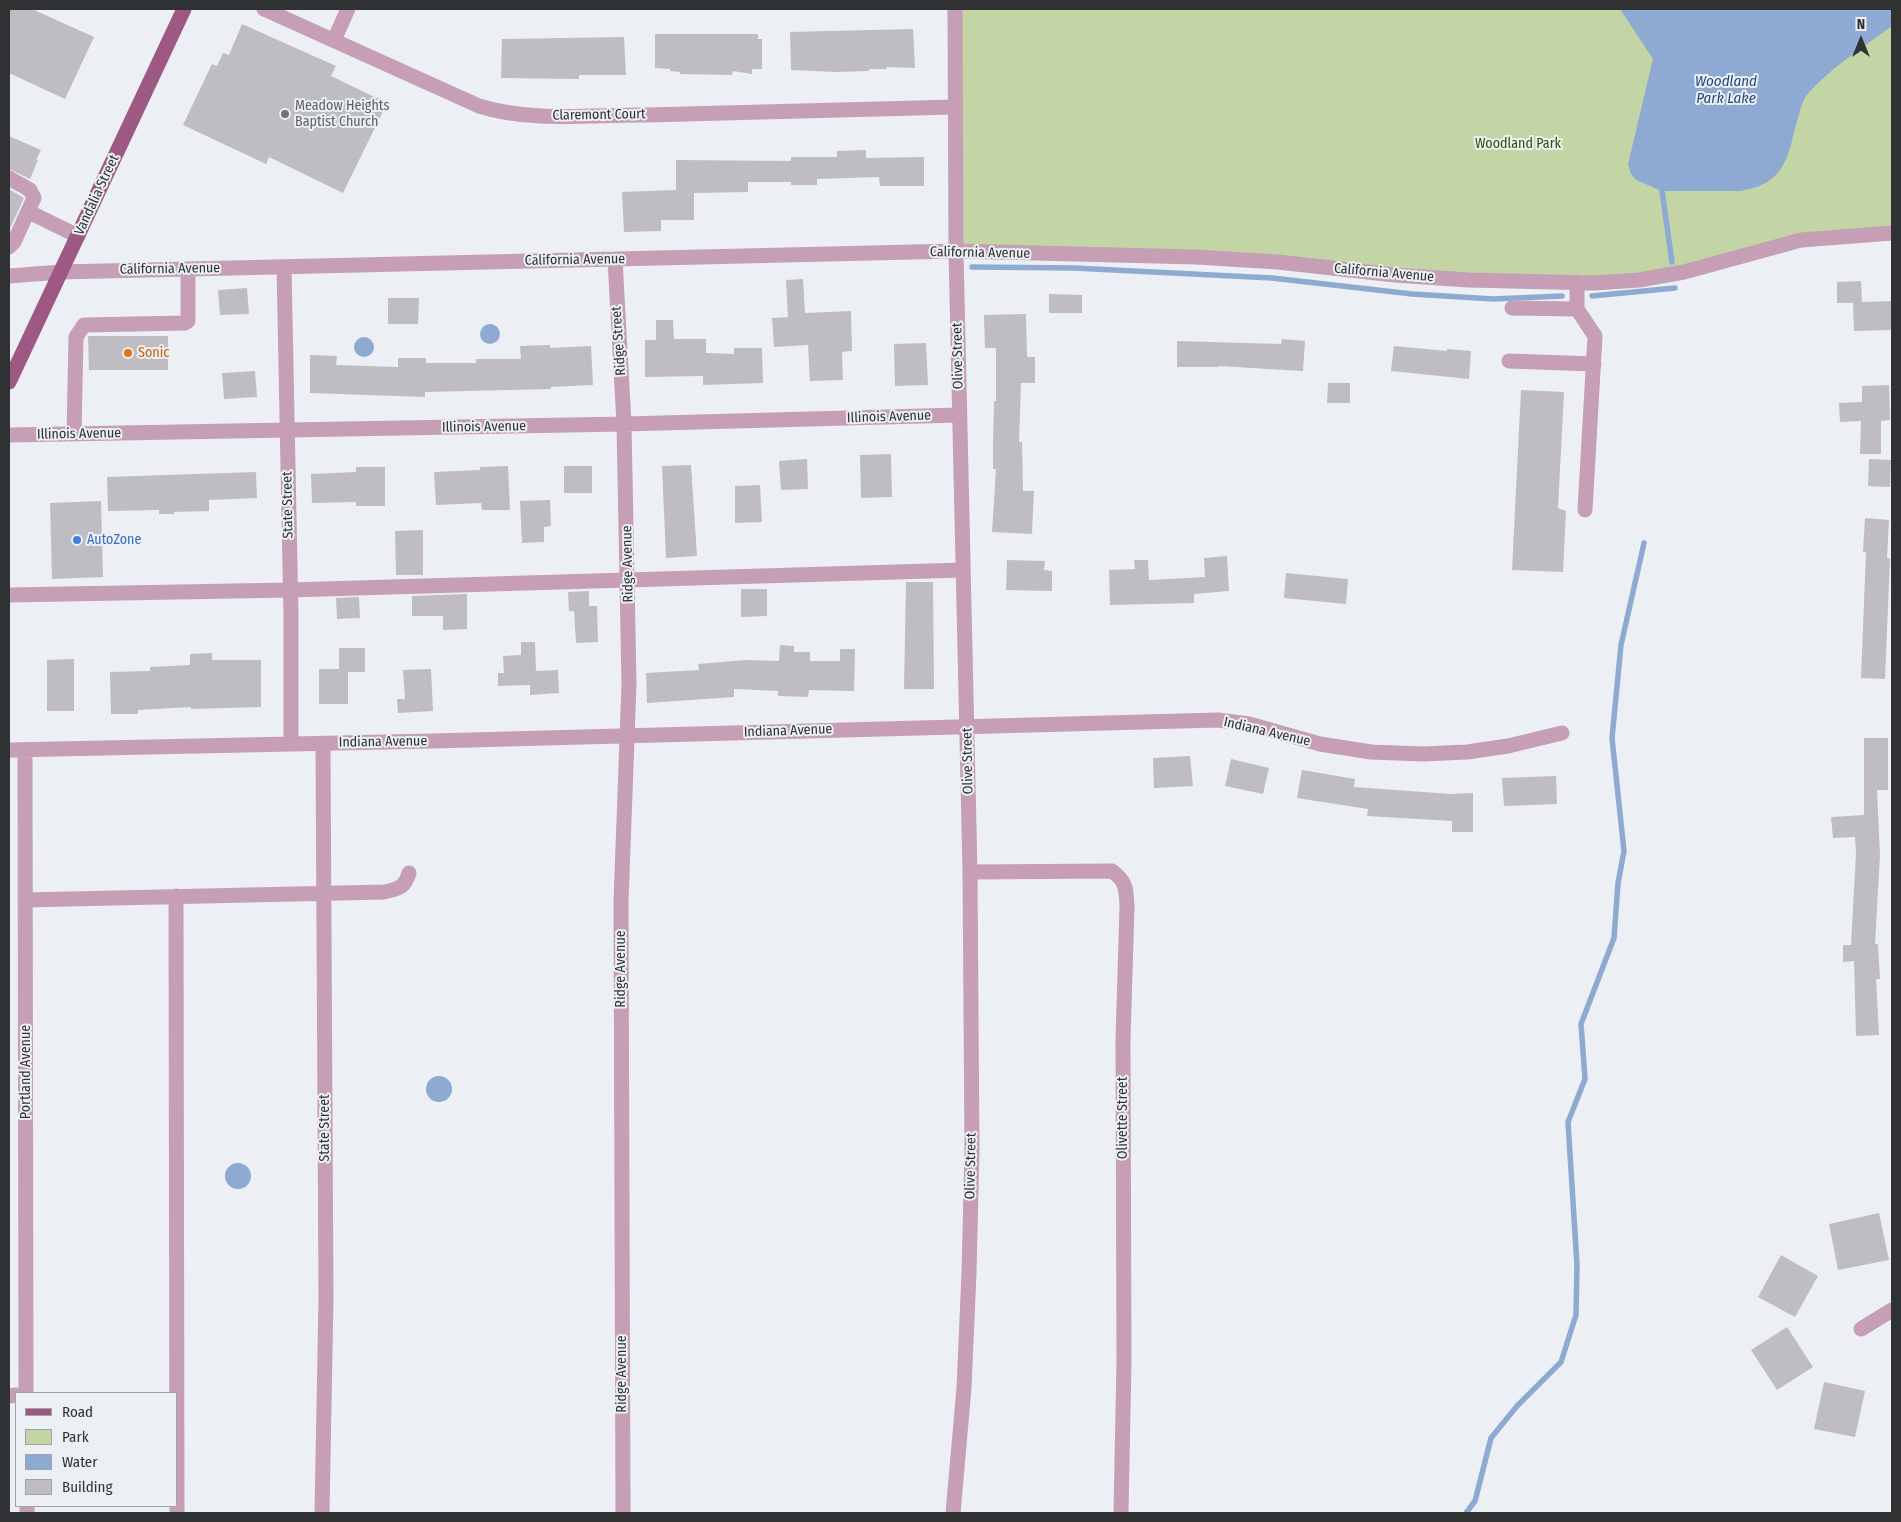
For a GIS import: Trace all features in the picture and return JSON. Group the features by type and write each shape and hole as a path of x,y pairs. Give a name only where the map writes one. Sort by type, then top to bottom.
{"main road":[{"name":"Vandalia Street","path":"9,382 14,358 61,272 184,9"}],"street":[{"name":"Claremont Court","path":"264,9 479,106 511,114 549,116 685,114 955,107"},
{"path":"334,40 348,9"},
{"name":"Olive Street","path":"954,1513 964,1388 972,1150 968,726 956,251 955,9"},
{"path":"9,178 34,194 29,212 14,242 9,247"},
{"path":"29,212 78,236"},
{"name":"California Avenue","path":"9,276 61,272 956,251 1196,257 1278,262 1459,280 1577,282 1639,280 1684,272 1801,240 1892,233"},
{"name":"Ridge Street","path":"614,259 624,424"},
{"name":"State Street","path":"284,267 291,744"},
{"path":"74,434 76,338 84,325 185,323 188,321 188,269"},
{"path":"1577,282 1577,309 1595,336 1585,510"},
{"path":"1512,308 1577,309"},
{"path":"1509,361 1594,364"},
{"name":"Illinois Avenue","path":"9,435 624,424 959,415"},
{"name":"Ridge Avenue","path":"623,1513 621,902 629,684 624,424"},
{"path":"9,595 290,590 963,570"},
{"name":"Indiana Avenue","path":"9,750 323,744 1218,720 1249,724 1320,744 1371,752 1423,754 1467,752 1508,746 1562,733"},
{"name":"State Street","path":"322,1513 326,1298 323,744"},
{"name":"Portland Avenue","path":"25,750 26,1392"},
{"name":"Olivette Street","path":"970,872 1112,871 1125,884 1127,906 1123,1040 1124,1360 1121,1513"},
{"path":"25,900 384,892 396,890 406,883 409,873"},
{"path":"176,896 177,1392"},
{"path":"1861,1329 1892,1310"}],"green space":[{"name":"Woodland Park","path":"957,9 1892,9 1892,234 1801,240 1663,276 1512,281 956,251"}],"water":[{"name":"Woodland Park Lake","path":"1620,9 1892,9 1892,26 1836,67 1806,96 1787,156 1776,175 1767,182 1739,191 1662,191 1636,180 1631,174 1628,164 1653,59"},
{"path":"490,324 497,327 500,334 497,341 490,344 483,341 480,334 483,327"},
{"path":"364,337 371,340 374,347 371,354 364,357 357,354 354,347 357,340"},
{"path":"439,1076 448,1080 452,1089 448,1098 439,1102 430,1098 426,1089 430,1080"},
{"path":"238,1163 247,1167 251,1176 247,1185 238,1189 229,1185 225,1176 229,1167"}],"building":[{"path":"9,9 32,9 94,37 65,99 9,73"},
{"name":"Meadow Heights Baptist Church","path":"242,24 336,66 331,76 387,103 343,193 269,157 266,164 183,125 212,64 217,66 223,53 229,55"},
{"path":"913,29 915,68 886,67 887,69 869,69 869,71 836,72 791,70 790,32"},
{"path":"655,34 758,34 758,39 762,39 762,69 752,69 752,74 733,71 732,75 680,74 680,72 670,71 670,69 655,68"},
{"path":"624,37 626,75 579,75 579,79 501,78 502,39"},
{"path":"9,136 41,150 30,179 9,169"},
{"path":"866,150 866,158 924,157 924,186 880,186 879,177 817,179 817,185 791,185 791,182 748,182 748,192 694,193 694,220 661,220 661,231 624,232 622,192 676,190 676,160 791,161 791,157 837,157 837,151"},
{"path":"9,189 24,198 9,231"},
{"path":"803,279 805,313 851,311 852,351 842,352 843,380 810,381 808,345 774,347 772,318 788,317 786,280"},
{"path":"1861,281 1862,302 1891,301 1892,330 1854,331 1853,303 1837,303 1837,282"},
{"path":"247,288 249,314 220,315 218,290"},
{"path":"1049,294 1082,295 1082,313 1049,313"},
{"path":"388,298 419,298 418,324 388,324"},
{"path":"1026,314 1027,357 1035,357 1035,383 1021,383 1019,442 1022,442 1023,491 1034,491 1032,534 992,532 996,469 993,469 993,444 994,401 996,401 996,348 985,348 984,315"},
{"path":"656,320 673,320 674,339 706,339 706,353 734,354 734,348 762,348 763,383 703,385 703,376 645,377 645,340 656,340"},
{"name":"Sonic","path":"88,336 168,336 168,370 89,370"},
{"path":"1282,339 1305,341 1303,371 1218,366 1177,367 1177,341 1281,344"},
{"path":"926,343 928,385 895,386 894,344"},
{"path":"550,345 550,348 591,346 593,385 551,387 551,389 425,392 425,397 310,393 310,355 337,356 336,365 398,367 398,358 426,358 426,363 476,363 476,359 521,359 520,346"},
{"path":"1394,346 1447,351 1447,349 1471,351 1469,379 1391,371"},
{"path":"255,371 257,397 224,399 222,373"},
{"path":"1328,383 1350,383 1350,403 1327,403"},
{"path":"1889,385 1890,420 1881,421 1881,454 1860,454 1861,421 1840,422 1839,403 1862,402 1862,386"},
{"path":"1521,390 1564,392 1558,508 1566,511 1563,572 1512,570"},
{"path":"891,454 892,497 861,498 860,455"},
{"path":"807,459 808,489 781,490 779,461"},
{"path":"1869,459 1891,460 1890,487 1868,486"},
{"path":"691,465 697,556 666,558 662,466"},
{"path":"508,466 510,510 482,510 481,503 436,505 434,472 480,470 480,467"},
{"path":"564,466 592,466 592,493 564,493"},
{"path":"356,467 385,467 385,506 356,506 356,502 312,503 311,474 356,472"},
{"path":"256,472 257,498 209,500 209,511 159,514 159,510 108,511 107,477"},
{"path":"760,485 762,522 735,523 735,486"},
{"path":"550,500 551,526 544,527 544,542 522,543 520,501"},
{"name":"AutoZone","path":"101,501 103,577 52,579 50,503"},
{"path":"1865,518 1889,520 1887,558 1890,559 1885,679 1861,678 1866,552 1863,552"},
{"path":"423,530 423,575 396,575 395,531"},
{"path":"1227,556 1229,591 1194,594 1194,603 1110,605 1109,570 1135,569 1134,560 1148,560 1149,580 1205,577 1204,558"},
{"path":"1007,560 1045,561 1044,570 1052,571 1052,591 1006,590"},
{"path":"1286,573 1348,579 1346,604 1284,598"},
{"path":"906,582 933,582 934,689 904,689"},
{"path":"741,589 767,589 767,616 741,617"},
{"path":"589,591 589,606 597,606 598,642 576,643 574,611 569,611 568,592"},
{"path":"467,594 467,629 443,630 443,616 412,616 412,596"},
{"path":"359,597 360,618 337,619 336,598"},
{"path":"521,642 535,642 536,671 558,670 559,693 530,695 530,685 498,686 498,673 504,673 503,656 521,655"},
{"path":"780,645 794,646 794,652 810,652 810,661 840,661 840,649 855,649 854,691 809,690 808,697 778,696 778,691 734,689 734,697 647,703 646,673 699,670 698,664 746,660 779,661"},
{"path":"339,648 365,648 365,672 348,672 348,704 319,704 319,669 339,669"},
{"path":"212,653 212,660 261,660 261,707 191,709 191,707 138,710 138,714 111,714 110,672 150,671 150,667 190,665 190,654"},
{"path":"74,659 74,711 47,711 47,660"},
{"path":"431,669 433,711 398,713 397,699 405,699 403,670"},
{"path":"1864,738 1888,738 1888,790 1877,790 1880,855 1875,944 1878,944 1880,979 1876,979 1879,1035 1856,1036 1854,961 1843,962 1843,945 1851,945 1856,853 1855,837 1833,838 1831,817 1864,815"},
{"path":"1190,756 1193,786 1154,788 1153,758"},
{"path":"1231,759 1269,768 1263,794 1225,786"},
{"path":"1302,770 1355,779 1354,787 1451,794 1473,793 1473,832 1452,832 1452,821 1367,816 1368,809 1297,798"},
{"path":"1556,776 1557,804 1504,806 1502,778"},
{"path":"1879,1213 1889,1260 1838,1270 1829,1224"},
{"path":"1781,1255 1818,1276 1795,1317 1758,1297"},
{"path":"1787,1327 1813,1367 1777,1390 1751,1350"},
{"path":"1824,1382 1865,1391 1855,1437 1814,1429"}],"waterway":[{"path":"1662,191 1672,262"},
{"path":"972,267 1074,268 1272,278 1412,294 1493,299 1562,296"},
{"path":"1592,296 1675,288"},
{"path":"1466,1513 1475,1501 1491,1438 1517,1406 1561,1362 1576,1315 1577,1265 1568,1122 1585,1079 1581,1024 1614,938 1618,883 1624,851 1612,738 1621,645 1644,543"}],"place":[{"name":"Meadow Heights Baptist Church","path":"285,114"},
{"name":"Sonic","path":"128,353"},
{"name":"AutoZone","path":"77,540"}]}
